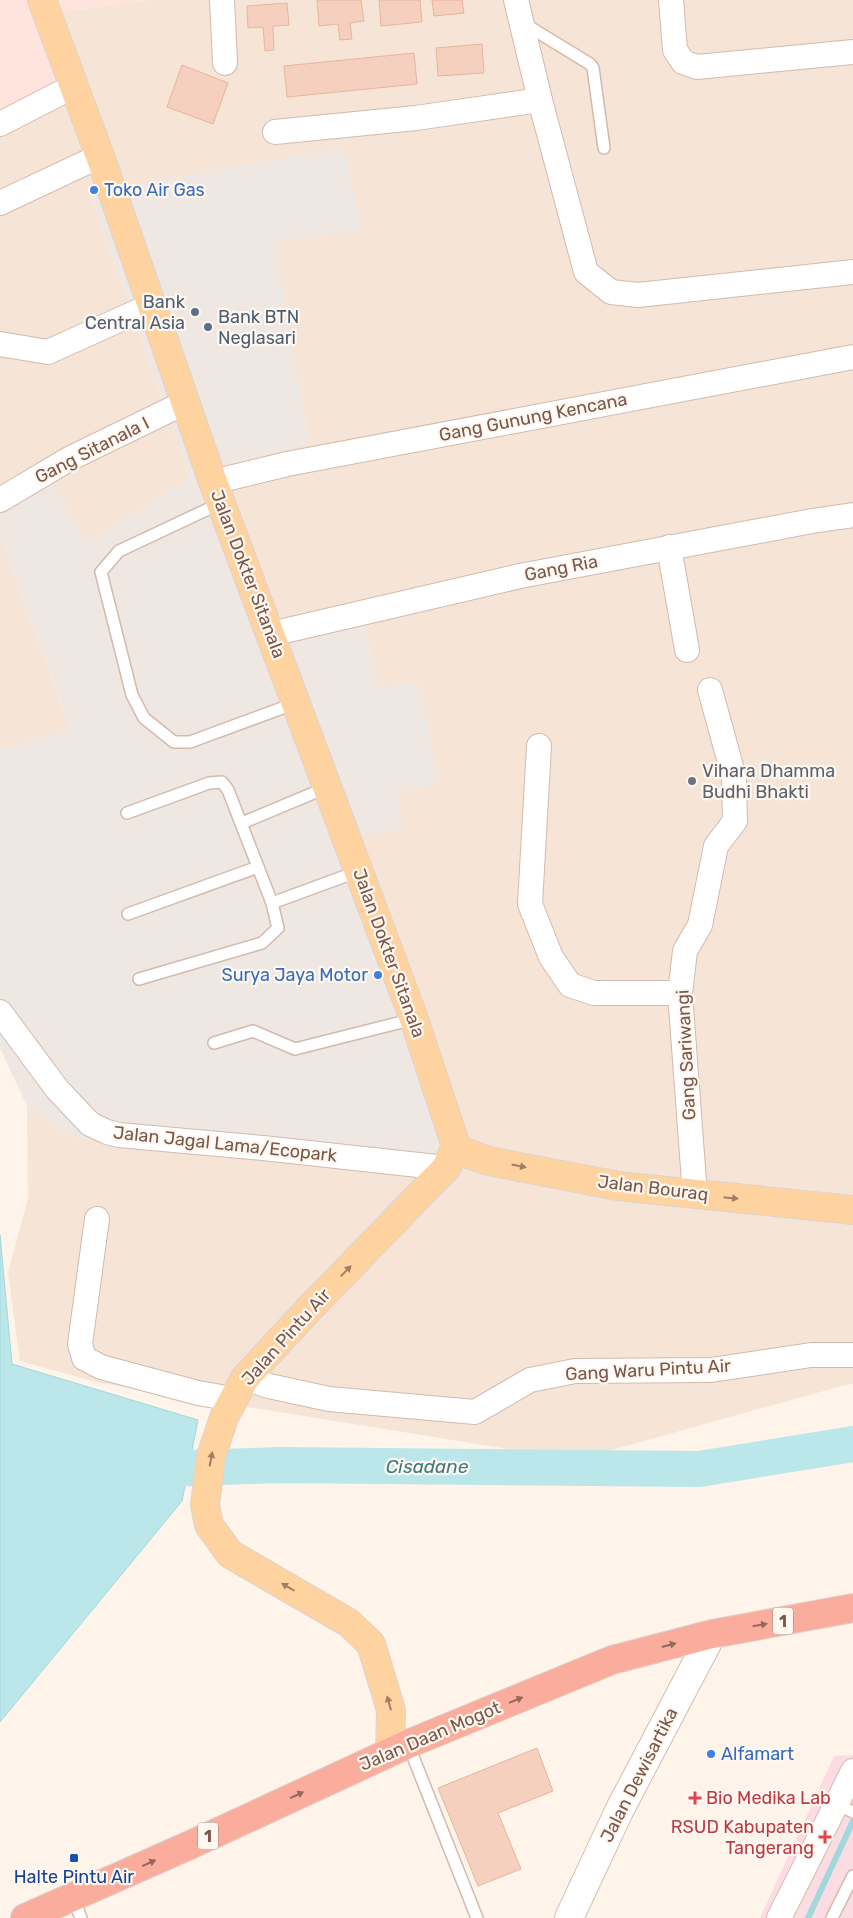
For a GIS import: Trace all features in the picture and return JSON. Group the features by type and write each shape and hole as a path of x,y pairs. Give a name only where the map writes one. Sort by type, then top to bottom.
{"highway":[{"name":"Jalan Daan Mogot","path":"25,1918 77,1907 399,1748 612,1660 712,1634 853,1608"}],"main road":[{"name":"Jalan Dokter Sitanala","path":"42,0 100,156 217,493 414,1019 451,1157"},
{"name":"Jalan Bouraq","path":"451,1157 466,1153 489,1161 618,1186 853,1210"},
{"name":"Jalan Pintu Air","path":"399,1748 391,1710 370,1644 348,1622 230,1554 209,1525 205,1505 211,1456 234,1397 312,1306 451,1157"}],"street":[{"path":"222,0 226,63"},
{"path":"672,0 675,50 683,62 697,67 853,52"},
{"path":"518,11 586,272 611,292 638,295 853,272"},
{"path":"0,124 74,86"},
{"path":"276,132 416,118 540,100"},
{"path":"0,203 100,156"},
{"path":"0,344 48,352 152,306"},
{"name":"Gang Gunung Kencana","path":"217,493 287,464 853,357"},
{"name":"Gang Sitanala I","path":"0,500 69,459 186,402"},
{"name":"Gang Ria","path":"271,634 520,576 853,515"},
{"path":"669,548 687,650"},
{"name":"Gang Sariwangi","path":"695,1195 680,993 685,950 700,925 716,846 735,821 734,777 710,690"},
{"path":"539,746 530,904 551,958 570,985 594,993 680,993"},
{"name":"Jalan Jagal Lama/Ecopark","path":"0,1012 57,1089 90,1124 107,1132 119,1135 263,1148 451,1157"},
{"name":"Gang Waru Pintu Air","path":"98,1220 80,1344 84,1358 101,1367 198,1393 234,1397 268,1386 329,1399 475,1412 530,1380 574,1371 711,1370 812,1355 853,1355"},
{"name":"Jalan Dewisartika","path":"569,1918 620,1809 712,1634"},
{"path":"779,1918 844,1808 853,1771"}],"lane":[{"path":"518,11 593,68 604,148"},
{"path":"217,493 119,551 101,572 132,695 144,718 174,742 190,742 296,703"},
{"path":"127,813 209,782 222,782 228,790 242,823 272,902 278,928 262,943 139,980"},
{"path":"242,823 328,787"},
{"path":"128,914 258,867"},
{"path":"272,902 359,871"},
{"path":"214,1043 253,1031 295,1049 414,1019"},
{"path":"399,1748 477,1918"},
{"path":"832,1918 853,1876"}],"shaded area":[{"path":"0,0 150,0 59,12 78,88 0,126"},
{"path":"150,0 853,0 853,1384 576,1460 100,1383 20,1361 8,1272 28,1198 27,1106 75,1139 358,836 397,792 419,682 379,688 361,609 279,620 222,465 309,443 273,242 90,193 190,479 87,543 0,513 0,126 59,12"},
{"path":"343,147 363,230 274,242 309,443 223,465 279,620 361,609 379,687 419,681 439,784 397,792 404,828 359,837 475,1152 435,1178 75,1139 27,1106 0,1048 0,749 71,729 0,536 0,513 53,482 87,543 190,479 90,193"},
{"path":"0,536 71,730 0,749"},
{"name":"RSUD Kabupaten Tangerang","path":"853,1755 853,1918 760,1918 834,1756"}],"water":[{"path":"0,1235 12,1364 198,1420 182,1501 0,1722"}],"building":[{"path":"317,0 361,0 364,21 350,23 352,39 340,40 338,24 319,26"},
{"path":"379,0 420,0 422,22 381,26"},
{"path":"432,0 462,0 464,13 434,16"},
{"path":"287,3 289,25 273,26 274,50 265,51 263,27 248,28 247,6"},
{"path":"482,44 484,73 438,76 436,48"},
{"path":"414,53 417,84 287,97 284,66"},
{"path":"182,65 228,83 213,124 167,107"},
{"path":"537,1748 553,1791 498,1813 521,1869 478,1886 438,1788"}],"waterway":[{"name":"Cisadane","path":"139,1470 279,1465 699,1469 853,1444"},
{"path":"808,1918 853,1821"}],"place":[{"name":"Toko Air Gas","path":"94,190"},
{"name":"Bank Central Asia","path":"195,312"},
{"name":"Bank BTN Neglasari","path":"208,327"},
{"name":"Vihara Dhamma Budhi Bhakti","path":"692,781"},
{"name":"Surya Jaya Motor","path":"378,975"},
{"name":"Alfamart","path":"711,1754"},
{"name":"Bio Medika Lab","path":"695,1798"},
{"name":"RSUD Kabupaten Tangerang","path":"825,1837"},
{"name":"Halte Pintu Air","path":"74,1858"}]}
